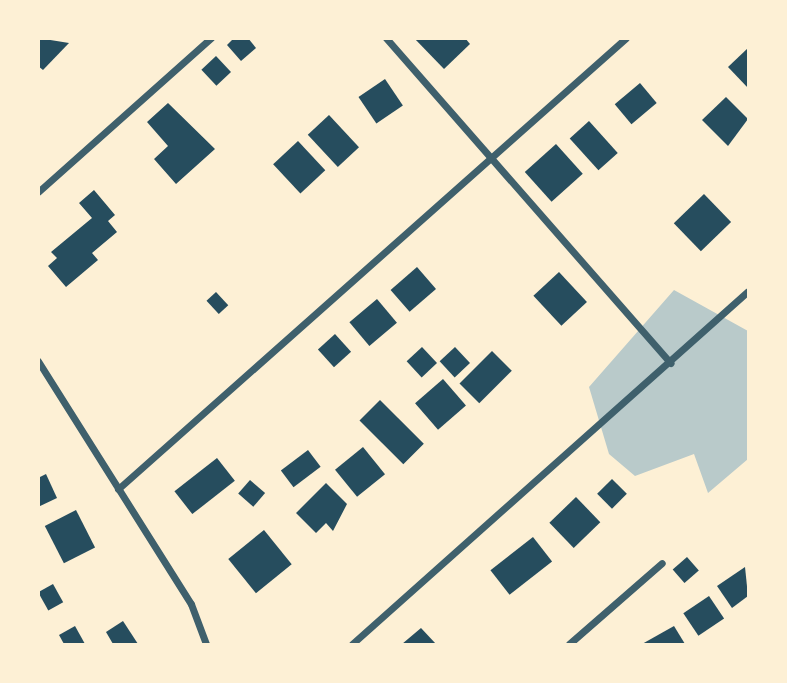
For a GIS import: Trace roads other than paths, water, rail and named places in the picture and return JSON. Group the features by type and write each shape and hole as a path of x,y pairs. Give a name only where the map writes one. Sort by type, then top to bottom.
{"street":[{"path":"38,192 211,38"},
{"path":"386,38 670,363"},
{"path":"118,489 493,159 626,38"},
{"path":"352,645 748,291"},
{"path":"38,361 191,604 206,645"},
{"path":"569,645 662,563"}]}
